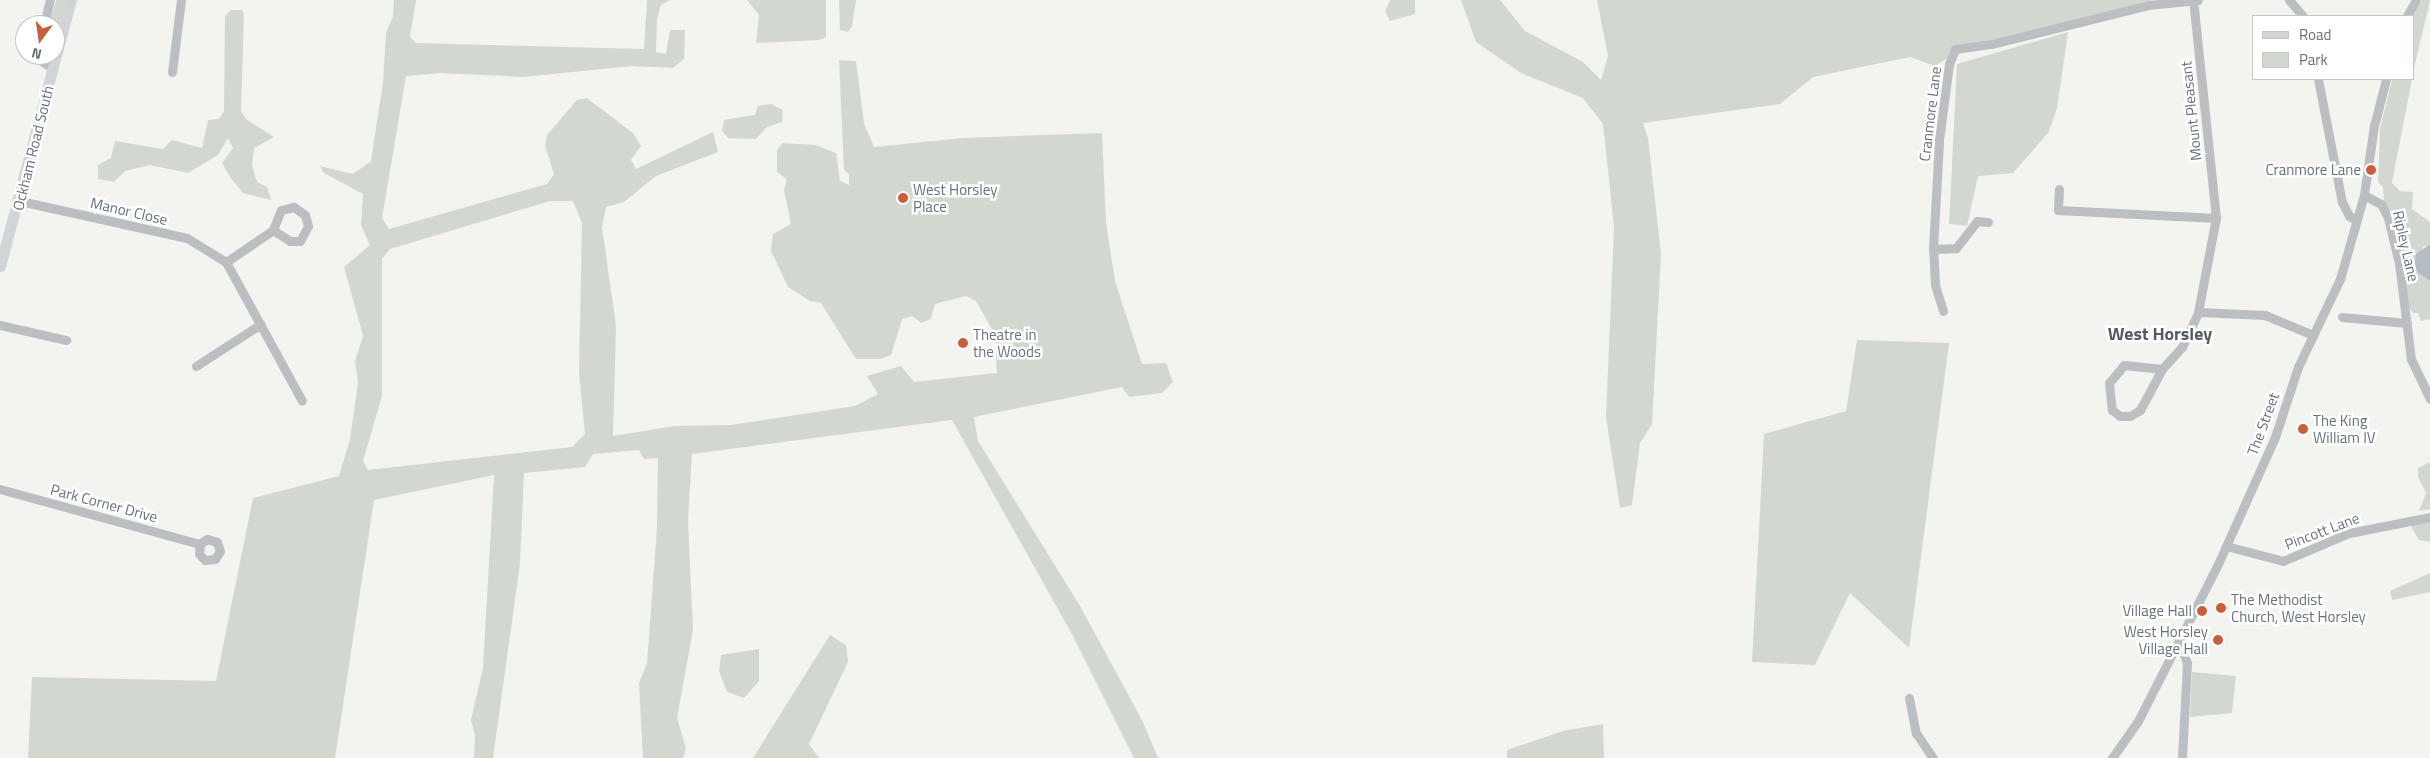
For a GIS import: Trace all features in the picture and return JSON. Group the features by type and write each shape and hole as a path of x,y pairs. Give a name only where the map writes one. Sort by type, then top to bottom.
{"main road":[{"name":"Ockham Road South","path":"0,263 20,201 71,0"}],"street":[{"path":"46,15 50,0"},
{"path":"172,72 181,0"},
{"name":"Mount Pleasant","path":"2162,369 2124,365 2109,383 2112,410 2120,416 2130,416 2140,410 2162,369 2182,347 2198,312 2216,218 2194,0"},
{"name":"Cranmore Lane","path":"1943,311 1935,284 1933,249 1939,140 1949,64 1955,49 1992,44 2148,5 2198,0"},
{"path":"2290,0 2302,15"},
{"path":"2408,15 2416,0"},
{"path":"48,65 53,68"},
{"path":"2318,80 2342,202 2349,216 2357,221"},
{"name":"The Street","path":"2112,758 2138,721 2177,648 2226,546 2275,437 2292,383 2340,279 2364,195 2386,80"},
{"path":"2059,189 2058,210 2216,218"},
{"name":"Ripley Lane","path":"2364,195 2381,204 2388,218 2399,263 2414,368 2430,399"},
{"name":"Manor Close","path":"20,201 188,238 226,262 302,401"},
{"path":"1933,249 1956,248 1977,221 1988,222"},
{"path":"226,262 273,230"},
{"path":"2198,312 2265,315 2313,335"},
{"path":"2342,317 2407,323"},
{"path":"196,366 261,324"},
{"path":"0,325 66,340"},
{"name":"Park Corner Drive","path":"0,489 200,544"},
{"name":"Pincott Lane","path":"2226,546 2283,561 2358,530 2430,517"},
{"path":"2177,648 2183,652 2187,663 2182,758"},
{"path":"1908,698 1916,733 1933,758"}],"green space":[{"path":"56,0 66,0 62,15 52,15"},
{"path":"394,0 416,0 410,37 416,43 644,49 647,0 670,0 661,5 657,19 656,52 666,54 670,30 685,30 684,59 673,68 632,66 523,77 440,73 406,76 382,218 389,229 547,184 554,174 545,146 547,135 577,100 587,98 633,133 641,146 631,160 636,169 713,132 718,152 656,176 624,202 606,207 602,227 616,326 613,436 674,426 731,425 855,406 878,394 867,376 901,366 914,382 997,373 994,333 976,301 966,296 935,304 931,319 921,323 912,316 902,319 891,355 881,359 856,359 821,303 810,301 788,287 771,251 773,234 791,224 784,190 787,179 777,172 777,150 783,143 815,145 836,153 840,181 849,185 849,174 844,170 839,60 856,61 864,123 874,147 963,138 1102,133 1106,223 1115,281 1142,364 1166,363 1173,382 1162,393 1129,397 1122,387 974,417 978,441 1080,606 1142,720 1158,758 1134,758 1073,636 952,420 692,454 688,521 693,630 677,718 686,748 683,758 643,758 639,683 647,663 657,528 658,458 644,459 639,450 593,454 585,467 524,473 520,564 493,758 474,758 475,735 471,720 483,668 494,475 374,500 335,758 28,758 32,677 216,681 253,498 339,476 350,439 358,383 355,361 363,336 344,267 370,245 361,225 363,194 324,173 320,166 353,174 371,161 383,82 386,33 393,16","holes":["550,201 573,201 582,223 579,372 585,434 572,447 368,470 363,461 382,396 382,259 390,249"]},
{"path":"747,0 826,0 826,37 819,40 756,43 759,15"},
{"path":"839,0 856,0 852,26 848,32 840,30"},
{"path":"1390,0 1415,0 1415,14 1390,21 1385,11"},
{"path":"1461,0 1500,0 1525,31 1583,62 1601,80 1608,56 1597,0 2151,0 2148,5 1966,47 1935,66 1910,57 1813,77 1780,104 1643,123 1648,138 1661,254 1652,424 1640,443 1632,505 1620,508 1606,417 1614,227 1603,124 1583,98 1521,73 1476,42"},
{"path":"2422,0 2430,0 2415,64 2415,15"},
{"path":"231,10 242,10 244,14 241,111 246,119 274,137 254,148 252,165 257,182 267,187 271,200 243,193 230,177 222,163 233,148 228,138 218,155 188,173 150,165 125,171 114,182 98,179 98,165 111,158 115,141 163,149 172,140 202,148 208,120 219,119 224,111 225,16"},
{"path":"2068,32 2057,108 2049,132 2013,173 1978,176 1967,226 1949,224 1957,64"},
{"path":"2392,80 2412,80 2392,183 2400,191 2413,192 2412,209 2430,222 2430,244 2423,247 2417,272 2430,281 2430,319 2421,321 2418,313 2413,313 2408,306 2396,233 2384,200 2383,187 2378,182 2380,129"},
{"path":"771,104 783,110 782,122 767,127 756,139 728,138 722,131 724,120 755,115 758,106"},
{"path":"1857,340 1949,343 1909,648 1850,593 1815,665 1752,662 1764,434 1846,411"},
{"path":"2430,462 2430,509 2419,511 2426,493 2418,477 2418,468"},
{"path":"2430,522 2430,542 2419,540 2410,525"},
{"path":"2430,573 2430,592 2392,600 2390,591"},
{"path":"830,635 846,645 848,662 809,744 819,758 753,758"},
{"path":"759,649 759,681 744,698 727,692 719,671 721,655"},
{"path":"2192,672 2236,676 2232,713 2190,717"},
{"path":"1603,724 1604,758 1507,758 1507,750 1563,731"}],"shaded area":[{"path":"2430,244 2430,281 2417,272 2415,264 2416,254"}],"place":[{"name":"Cranmore Lane","path":"2371,170"},
{"name":"West Horsley Place","path":"903,198"},
{"name":"Theatre in the Woods","path":"963,343"},
{"name":"The King William IV","path":"2303,429"},
{"name":"The Methodist Church, West Horsley","path":"2221,608"},
{"name":"Village Hall","path":"2202,611"},
{"name":"West Horsley Village Hall","path":"2218,640"}],"district":[{"name":"West Horsley","path":"2160,334"}]}
